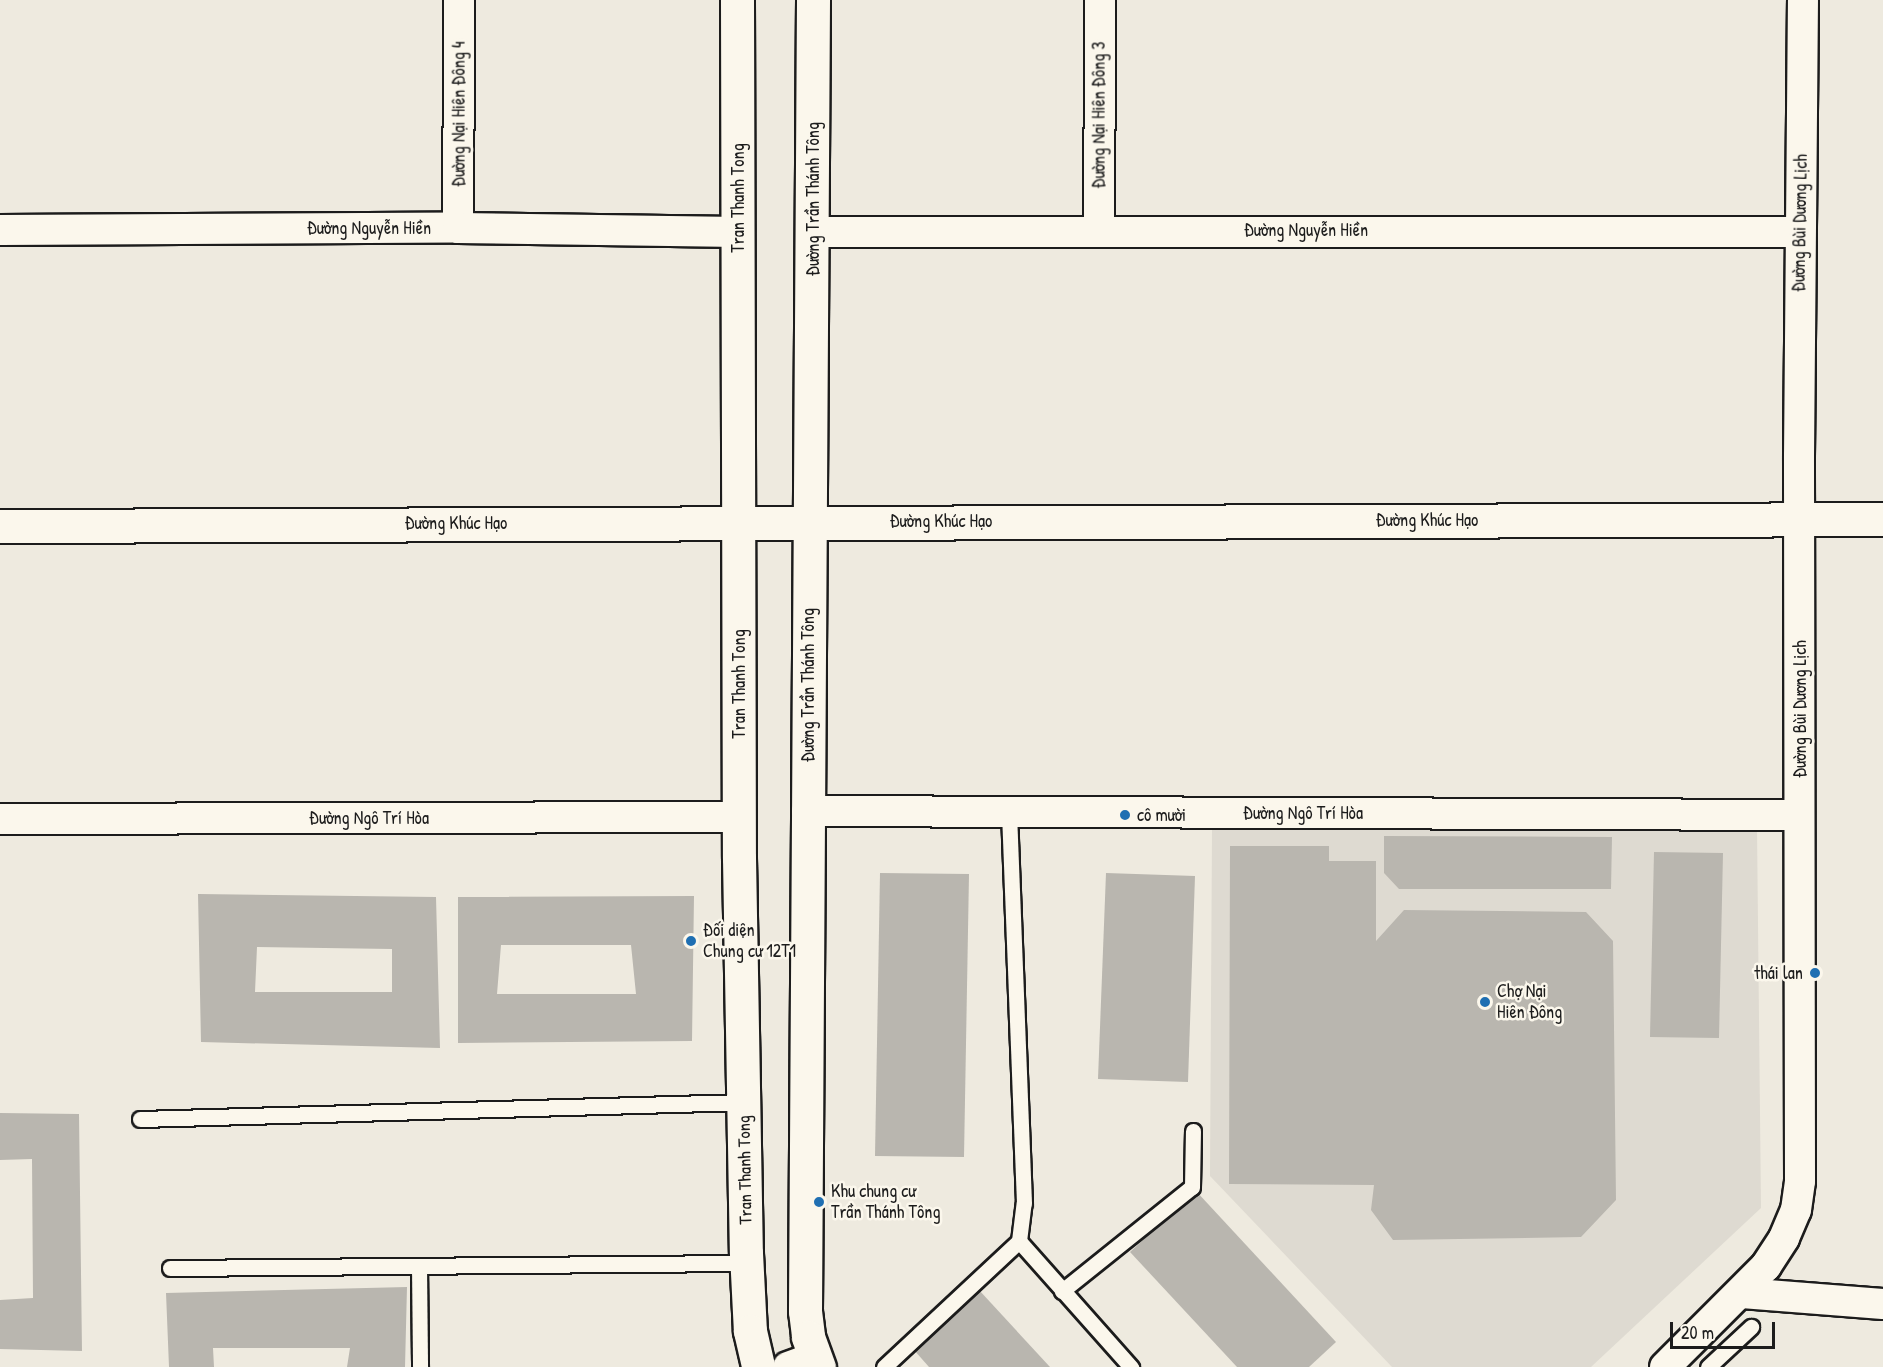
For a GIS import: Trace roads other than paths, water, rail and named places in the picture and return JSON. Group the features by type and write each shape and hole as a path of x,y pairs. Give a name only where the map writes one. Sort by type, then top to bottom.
{"street":[{"name":"Đường Nại Hiên Đông 4","path":"458,228 459,0"},
{"name":"Tran Thanh Tong","path":"737,0 740,521 738,817 747,1263 750,1331 758,1367"},
{"name":"Đường Trần Thánh Tông","path":"807,1364 805,1311 807,811 813,0"},
{"name":"Đường Nại Hiên Đông 3","path":"1099,229 1100,0"},
{"name":"Đường Bùi Dương Lịch","path":"1665,1367 1742,1293 1785,1238 1796,1210 1800,1181 1799,232 1803,0"},
{"name":"Đường Nguyễn Hiền","path":"0,230 458,228 739,232"},
{"name":"Đường Nguyễn Hiền","path":"813,232 1099,229 1799,232"},
{"name":"Đường Khúc Hạo","path":"0,526 740,521 1883,519"},
{"name":"Đường Ngô Trí Hòa","path":"807,811 1799,815"},
{"name":"Đường Ngô Trí Hòa","path":"0,819 738,817"},
{"path":"1742,1293 1883,1304"}],"lane":[{"path":"884,1367 1019,1240 1024,1203 1009,812"},
{"path":"140,1119 743,1102"},
{"path":"1062,1291 1192,1187 1193,1131"},
{"path":"1019,1240 1131,1367"},
{"path":"170,1268 747,1263"},
{"path":"419,1266 420,1367"},
{"path":"1708,1367 1751,1326"}],"place":[{"name":"cô mười","path":"1125,815"},
{"name":"Đối diện Chung cư 12T1","path":"691,941"},
{"name":"thái lan","path":"1815,973"},
{"name":"Chợ Nại Hiên Đông","path":"1485,1002"},
{"name":"Khu chung cư Trần Thánh Tông","path":"819,1202"}]}
